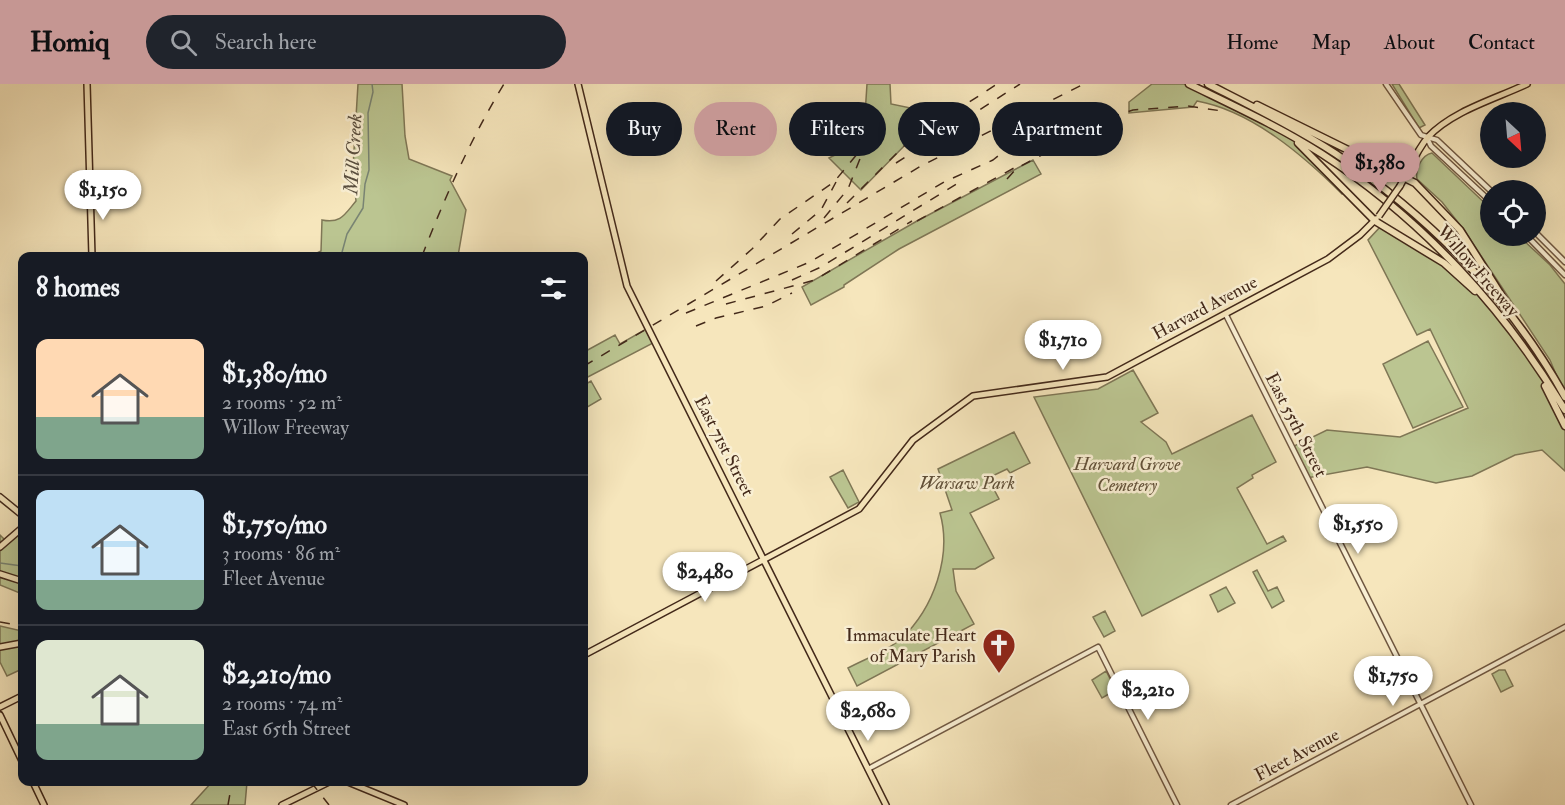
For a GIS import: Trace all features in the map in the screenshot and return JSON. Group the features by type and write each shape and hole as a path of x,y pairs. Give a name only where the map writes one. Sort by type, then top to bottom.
{"highway":[{"name":"Willow Freeway","path":"1189,84 1286,133 1337,164 1418,227 1464,272 1493,308 1530,356 1565,410"},
{"name":"Willow Freeway","path":"1208,84 1322,145 1383,189 1458,254 1521,327 1565,397"},
{"path":"1227,93 1405,177 1434,200 1460,230 1521,327"},
{"path":"1286,133 1377,218 1444,262 1493,308"},
{"path":"1530,356 1565,426"}],"main road":[{"path":"87,84 92,252"},
{"name":"East 71st Street","path":"578,84 627,286 886,805"},
{"name":"Harvard Avenue","path":"588,653 859,508 914,440 973,396 1107,377 1328,259 1346,247 1377,218 1400,186 1427,138 1451,119 1527,84"},
{"path":"0,496 18,512"},
{"path":"1,546 18,531"},
{"path":"0,574 18,580"},
{"path":"0,647 18,644"},
{"path":"0,707 18,698"},
{"path":"0,714 18,752"},
{"path":"35,786 44,805"},
{"path":"282,805 321,786"},
{"path":"363,786 404,805"}],"street":[{"path":"1386,84 1421,135 1437,140 1480,181"},
{"path":"1427,138 1432,147 1480,192"},
{"path":"1546,243 1565,262"},
{"path":"1537,246 1565,275"},
{"name":"East 55th Street","path":"1226,315 1471,805"},
{"name":"Fleet Avenue","path":"1231,805 1565,627"},
{"path":"868,769 1098,647 1177,805"}],"green space":[{"path":"358,84 402,84 405,136 409,159 452,176 450,180 466,210 459,252 319,252 321,251 322,220 338,219 356,201 353,167"},
{"path":"867,84 890,84 891,104 898,105 898,152 861,190 829,158 833,156 886,156 886,102 866,102"},
{"path":"1152,84 1189,84 1286,133 1346,191 1342,194 1276,137 1238,114 1217,106 1197,101 1193,107 1129,113 1129,102"},
{"path":"1392,84 1399,84 1425,125 1419,128"},
{"path":"1432,153 1480,199 1480,246 1530,246 1550,265 1565,284 1565,396 1550,360 1464,230 1442,202 1417,179 1420,163"},
{"path":"1033,160 1041,174 899,249 844,287 811,305 802,287 917,221"},
{"path":"1382,225 1444,263 1493,308 1530,356 1565,426 1565,471 1542,450 1515,455 1472,476 1436,483 1367,467 1307,478 1292,447 1327,430 1400,437 1468,408 1430,329 1417,335 1368,240"},
{"path":"648,328 655,342 588,377 588,350 615,335 620,344"},
{"path":"1428,341 1463,407 1413,428 1383,364"},
{"name":"Harvard Grove Cemetery","path":"1133,370 1158,413 1141,422 1166,442 1172,454 1252,415 1276,462 1252,475 1253,478 1237,488 1267,544 1283,536 1286,541 1142,616 1034,397 1098,389"},
{"path":"591,381 601,399 588,407 588,383"},
{"name":"Warsaw Park","path":"1014,432 1030,463 1010,473 1007,469 988,478 999,499 970,513 994,558 975,569 953,569 956,591 974,624 857,686 848,668 883,651 901,639 923,612 931,597 942,564 944,546 940,513 952,510 938,469"},
{"path":"843,470 859,502 848,508 830,477"},
{"path":"18,531 18,592 0,585 0,535 6,541"},
{"path":"1257,570 1268,591 1277,587 1284,601 1272,608 1253,572"},
{"path":"1226,587 1235,603 1218,612 1210,595"},
{"path":"1105,611 1115,631 1104,637 1093,617"},
{"path":"0,626 18,630 18,671 7,676 0,662"},
{"path":"1505,670 1513,686 1501,692 1492,674"},
{"path":"1106,671 1116,690 1102,698 1092,680"},
{"path":"208,786 247,786 245,805 191,805"}],"waterway":[{"name":"Mill Creek","path":"342,252 347,234 363,208 369,170 368,113 373,92 372,84"},
{"name":"Mill Creek","path":"0,563 18,565"}],"railway":[{"path":"424,252 459,168 504,84"},
{"path":"847,203 908,142 997,84"},
{"path":"896,163 1020,84"},
{"path":"588,364 921,166 1084,84"},
{"path":"1007,179 1017,168 1118,115 1133,110 1188,106 1222,111"},
{"path":"716,281 752,249 780,219 834,182 856,156"},
{"path":"824,218 848,189 861,156"},
{"path":"686,313 810,262 944,182 998,156"},
{"path":"917,221 1014,168"},
{"path":"792,280 821,267 963,180"},
{"path":"792,234 821,210 836,182"},
{"path":"726,304 815,280 912,221"},
{"path":"696,326 716,318 766,306 792,293"},
{"path":"0,622 18,625"},
{"path":"228,805 231,786"},
{"path":"314,786 329,805"}],"place":[{"name":"Immaculate Heart of Mary Parish","path":"999,674"}]}
